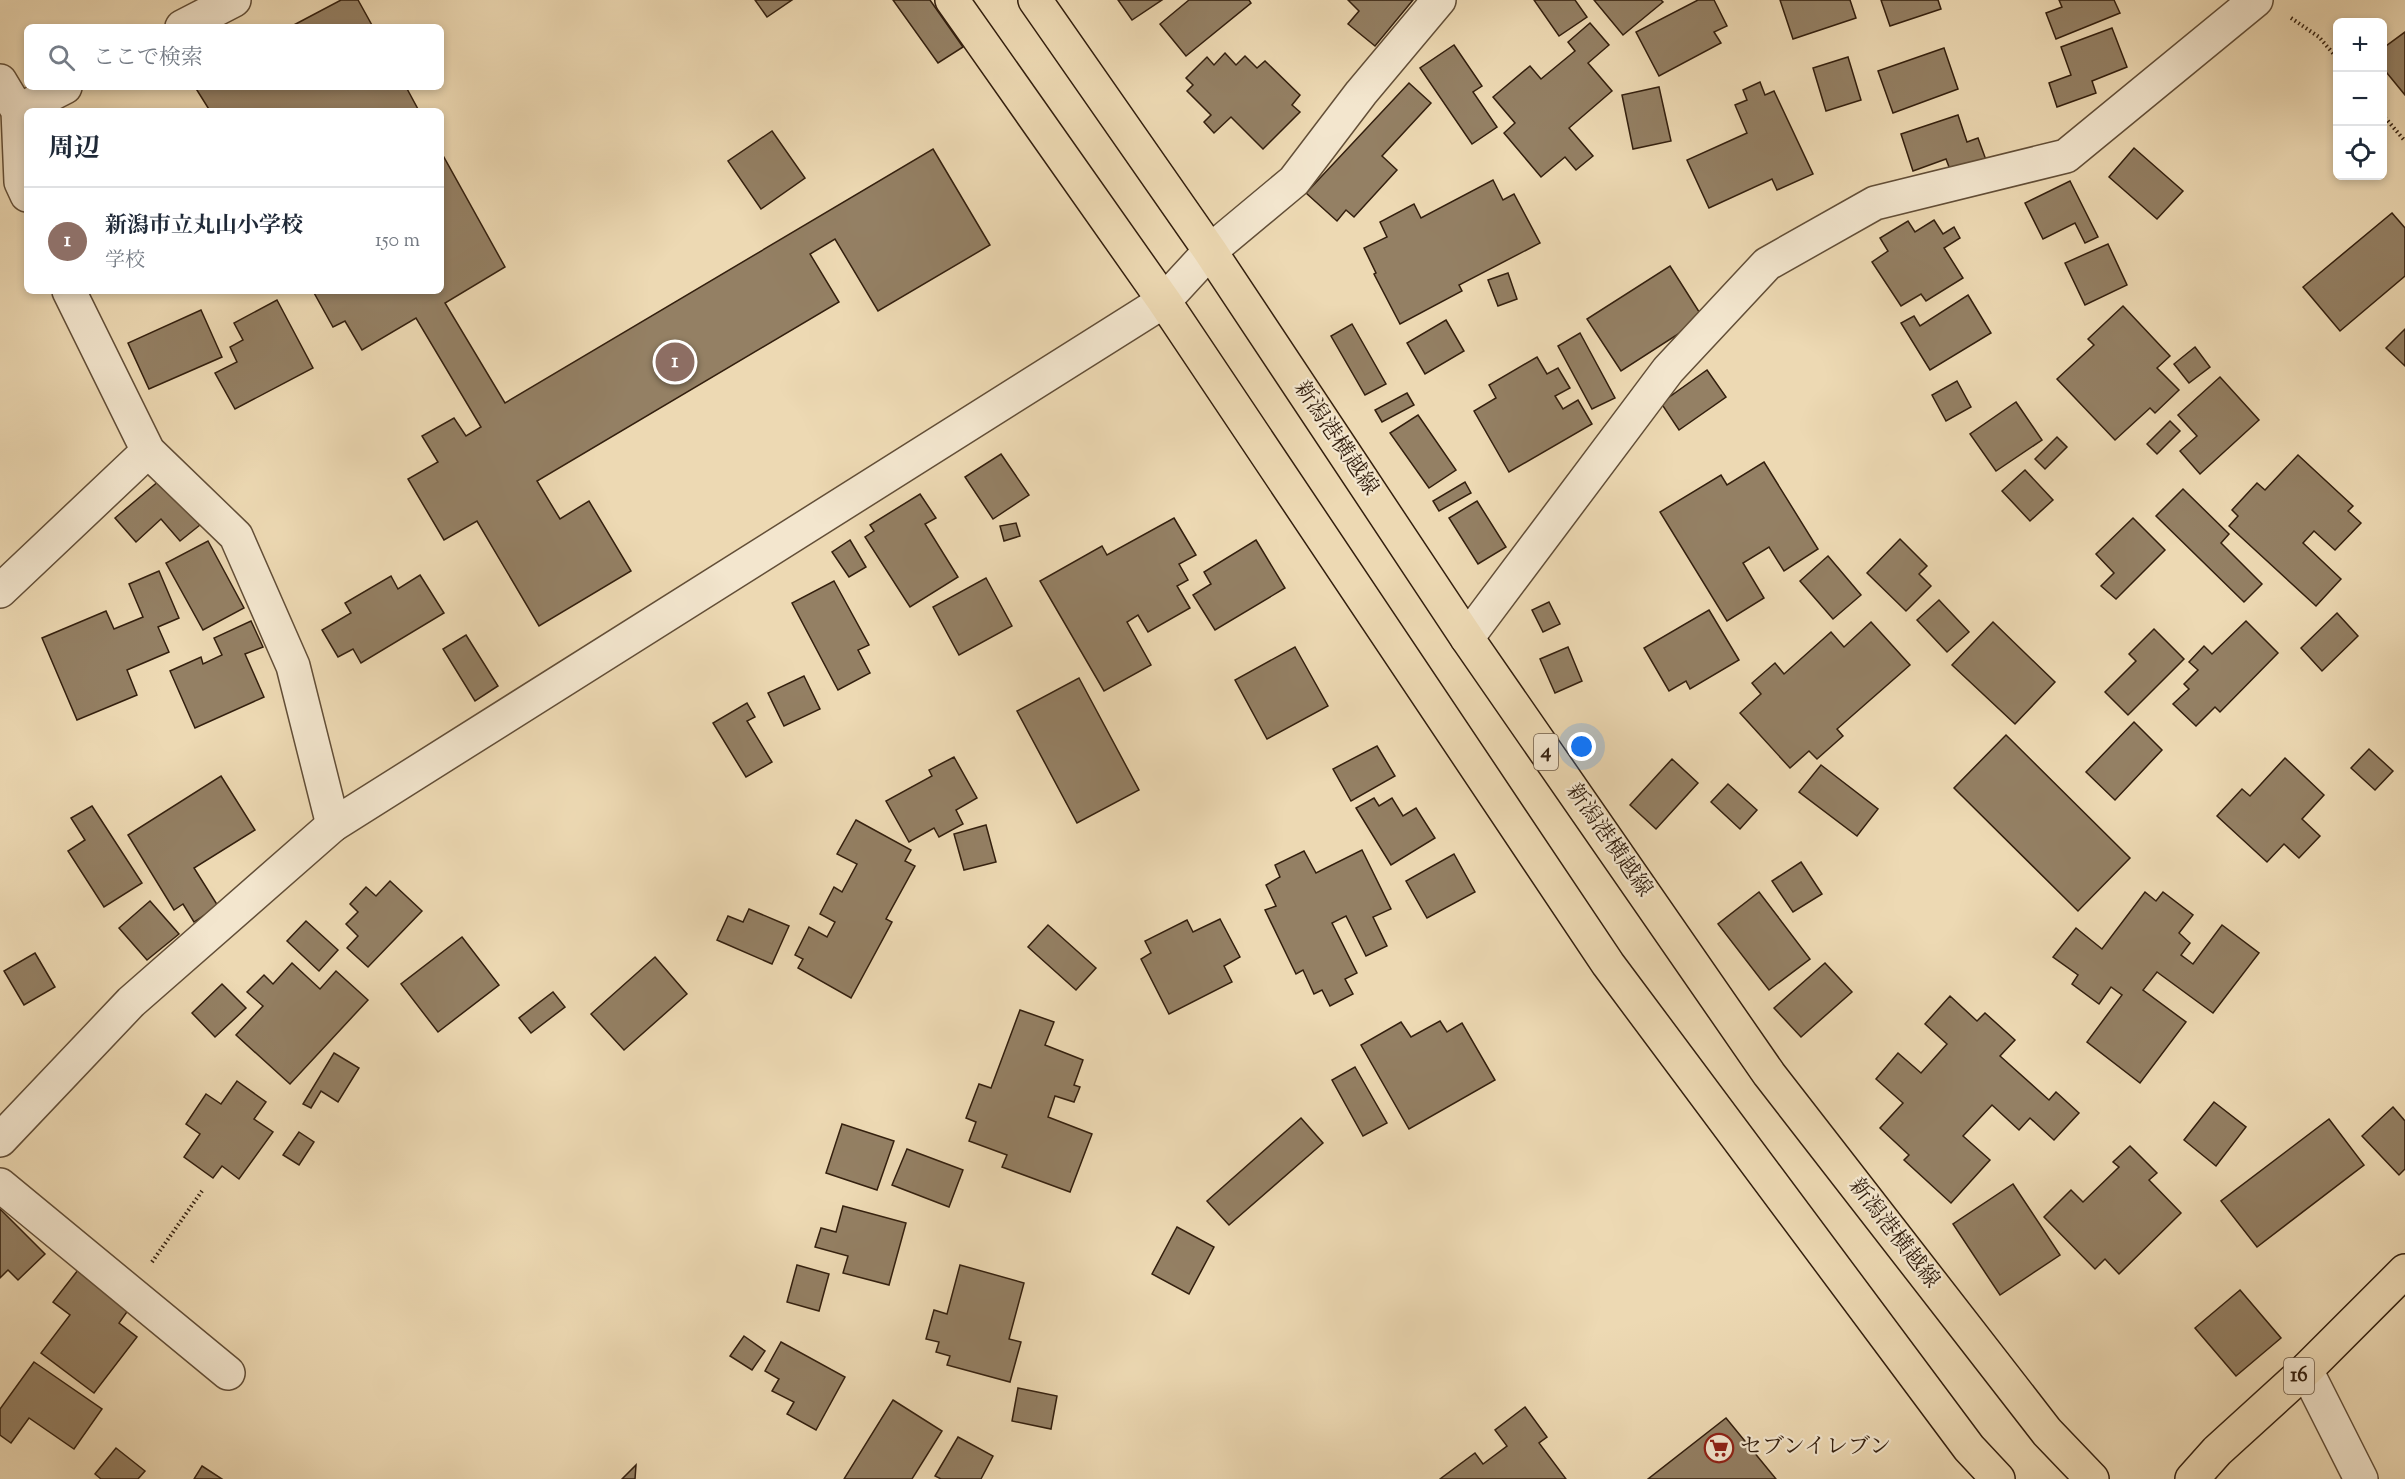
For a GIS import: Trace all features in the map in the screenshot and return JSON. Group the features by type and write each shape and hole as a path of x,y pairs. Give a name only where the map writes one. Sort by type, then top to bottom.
{"main road":[{"path":"952,0 1164,302 1608,964 1969,1448 1998,1479"},
{"name":"新潟港横越線","path":"1035,0 1210,251 1467,638 1769,1074 2048,1432 2092,1479"},
{"name":"16","path":"2192,1479 2217,1451 2306,1370 2405,1271"}],"street":[{"path":"188,24 234,0"},
{"path":"0,1140 131,1002 333,825 1164,302 1210,251 1294,181 1361,93 1439,0"},
{"path":"1467,638 1668,369 1767,264 1875,203 2066,156 2269,6"},
{"path":"0,81 18,111 21,182 24,188"},
{"path":"18,111 59,90"},
{"path":"70,294 148,451 236,536 293,666 333,825"},
{"path":"0,591 148,451"},
{"path":"0,1185 228,1373"},
{"path":"2306,1370 2361,1479"}],"path":[{"path":"2269,6 2319,37 2333,54"},
{"path":"2387,120 2405,141"},
{"path":"130,1294 202,1191"}],"building":[{"path":"341,0 358,0 371,24 296,24"},
{"path":"755,0 792,0 767,17"},
{"path":"893,0 930,0 963,47 938,63"},
{"path":"1118,0 1162,0 1132,20"},
{"path":"1189,0 1249,0 1251,3 1186,56 1160,24"},
{"path":"1348,0 1413,0 1375,46 1348,24 1359,11"},
{"path":"1534,0 1575,0 1587,17 1559,36"},
{"path":"1594,0 1661,0 1663,2 1623,35"},
{"path":"1698,0 1714,0 1727,26 1714,32 1721,43 1659,76 1636,32"},
{"path":"1780,0 1850,0 1856,18 1793,39"},
{"path":"1881,0 1938,0 1941,9 1890,26"},
{"path":"2059,0 2114,0 2120,13 2056,39 2046,13 2062,7"},
{"path":"1590,23 1609,45 1588,63 1612,91 1569,128 1593,156 1576,170 1565,157 1541,177 1504,133 1515,123 1493,97 1530,66 1541,79 1575,51 1568,42"},
{"path":"2112,28 2127,67 2092,81 2096,93 2057,107 2049,83 2071,75 2061,47"},
{"path":"2405,32 2405,95 2387,73 2387,45"},
{"path":"1454,45 1482,86 1473,92 1497,127 1472,144 1420,68"},
{"path":"1944,48 1958,89 1893,113 1878,71"},
{"path":"1225,53 1236,65 1245,56 1257,68 1265,61 1300,95 1292,105 1300,112 1263,149 1231,117 1214,133 1204,122 1211,115 1187,91 1193,85 1186,78 1207,57 1214,65"},
{"path":"1848,57 1861,100 1826,111 1813,68"},
{"path":"1760,82 1765,95 1774,91 1813,174 1777,190 1772,179 1709,208 1687,160 1747,133 1735,105 1747,100 1743,90"},
{"path":"1409,83 1431,103 1382,156 1397,170 1354,217 1346,210 1337,221 1306,193"},
{"path":"1659,87 1671,141 1633,149 1622,95"},
{"path":"197,90 408,90 417,108 208,108"},
{"path":"1958,115 1967,142 1978,138 1986,160 1951,172 1946,159 1913,171 1901,134"},
{"path":"772,131 805,178 761,209 728,161"},
{"path":"2134,148 2183,191 2157,219 2109,177"},
{"path":"933,149 990,245 878,311 835,239 810,254 839,302 537,481 560,519 589,501 631,571 539,626 477,521 444,540 408,479 438,462 422,436 454,418 466,436 481,427 416,318 362,350 345,321 333,327 315,294 444,294 444,157 505,267 445,303 505,403"},
{"path":"1493,180 1503,200 1514,194 1540,243 1459,285 1462,291 1400,324 1374,274 1376,273 1364,248 1387,237 1380,222 1414,204 1421,218"},
{"path":"2070,181 2098,237 2085,243 2075,223 2043,239 2025,203"},
{"path":"2392,213 2405,228 2405,276 2340,331 2303,287"},
{"path":"1934,220 1943,234 1954,227 1960,238 1944,248 1963,278 1926,301 1921,294 1901,306 1872,262 1888,251 1880,238 1908,221 1915,232"},
{"path":"2108,244 2127,285 2085,305 2065,263"},
{"path":"1670,266 1703,318 1621,371 1587,319"},
{"path":"1508,273 1517,299 1498,306 1488,280"},
{"path":"1968,295 1991,333 1930,370 1901,323 1914,316 1920,326"},
{"path":"277,300 313,368 235,409 215,373 237,362 230,347 243,340 234,323"},
{"path":"2123,306 2170,356 2157,368 2179,390 2155,413 2150,408 2115,440 2057,379 2094,345 2088,339"},
{"path":"201,310 222,357 149,389 128,343"},
{"path":"1446,320 1464,351 1425,374 1407,343"},
{"path":"1352,324 1386,384 1365,395 1331,336"},
{"path":"2405,329 2405,366 2386,348"},
{"path":"1580,333 1615,398 1592,409 1558,346"},
{"path":"2195,347 2210,367 2189,383 2174,364"},
{"path":"1537,357 1547,374 1558,368 1570,388 1555,396 1563,409 1578,400 1592,424 1509,472 1474,411 1496,398 1489,385"},
{"path":"1707,370 1726,397 1679,430 1661,403"},
{"path":"2220,377 2259,420 2200,474 2180,451 2197,436 2178,415"},
{"path":"1957,381 1971,407 1946,421 1932,395"},
{"path":"1407,393 1414,405 1382,422 1375,410"},
{"path":"2016,402 2042,440 1996,471 1970,434"},
{"path":"1418,415 1456,470 1429,488 1390,433"},
{"path":"2170,421 2180,431 2157,454 2147,444"},
{"path":"2057,437 2067,447 2045,469 2035,459"},
{"path":"1001,454 1029,495 993,519 965,477"},
{"path":"2298,455 2353,506 2348,511 2361,523 2335,550 2314,531 2303,543 2341,579 2316,606 2229,526 2238,516 2232,510 2257,483 2265,490"},
{"path":"1764,462 1818,549 1784,571 1769,547 1743,563 1764,598 1727,621 1660,512 1721,475 1727,485"},
{"path":"2025,470 2053,500 2030,521 2002,491"},
{"path":"160,480 200,525 180,541 161,519 136,542 115,518"},
{"path":"1465,482 1471,493 1439,511 1433,501"},
{"path":"2183,489 2229,534 2221,543 2262,584 2244,602 2156,516"},
{"path":"920,494 936,518 925,524 958,577 910,607 865,537 874,531 870,525"},
{"path":"1477,501 1506,547 1478,564 1449,518"},
{"path":"1174,518 1196,555 1179,564 1188,580 1177,586 1190,608 1148,632 1138,615 1127,622 1151,665 1104,691 1040,581 1102,546 1107,555"},
{"path":"2133,518 2165,550 2116,599 2101,586 2114,573 2096,554"},
{"path":"1016,523 1020,536 1004,541 1000,526"},
{"path":"1900,539 1927,566 1919,574 1931,586 1906,611 1867,573"},
{"path":"850,540 866,567 849,577 832,552"},
{"path":"1256,540 1285,588 1215,630 1193,595 1211,584 1204,572"},
{"path":"208,541 244,608 203,630 166,563"},
{"path":"1828,556 1861,595 1833,619 1800,581"},
{"path":"159,571 179,618 158,627 169,652 127,670 137,695 77,720 42,638 106,611 114,629 143,617 129,584"},
{"path":"420,575 444,613 361,663 353,649 338,657 322,630 351,613 345,603 391,576 398,589"},
{"path":"986,578 1012,626 959,655 933,607"},
{"path":"834,581 869,645 858,650 870,673 838,690 792,603"},
{"path":"1939,600 1969,632 1947,652 1917,620"},
{"path":"1549,602 1560,624 1543,632 1532,610"},
{"path":"1709,610 1739,660 1690,689 1686,681 1669,691 1644,648"},
{"path":"2337,613 2358,636 2322,671 2301,648"},
{"path":"251,621 263,647 245,654 264,697 195,728 170,671 201,657 203,664 222,655 214,638"},
{"path":"2246,621 2278,653 2220,712 2215,707 2196,726 2173,704 2189,689 2184,684 2198,670 2189,662 2204,646 2212,654"},
{"path":"1871,622 1910,665 1837,729 1843,736 1817,759 1809,751 1790,768 1740,713 1761,694 1752,683 1775,663 1784,674 1831,632 1844,647"},
{"path":"1993,622 2055,682 2015,724 1952,665"},
{"path":"2154,629 2184,659 2128,715 2105,692 2136,661 2129,654"},
{"path":"466,635 498,686 475,701 443,649"},
{"path":"1295,647 1328,706 1267,739 1235,680"},
{"path":"1568,647 1582,681 1555,693 1540,659"},
{"path":"804,676 820,709 784,726 768,693"},
{"path":"1079,678 1139,790 1077,823 1017,711"},
{"path":"747,703 755,717 747,721 772,762 746,777 713,723"},
{"path":"2134,722 2162,750 2115,800 2086,772"},
{"path":"2006,735 2130,858 2078,911 1954,788"},
{"path":"1377,746 1395,776 1351,801 1333,769"},
{"path":"2369,749 2393,771 2375,790 2351,768"},
{"path":"954,757 977,798 956,810 963,824 939,837 934,828 909,842 886,801 932,776 929,770"},
{"path":"2285,758 2324,795 2302,819 2320,836 2299,858 2284,844 2267,862 2217,816 2242,789 2250,796"},
{"path":"1672,759 1698,783 1656,829 1630,805"},
{"path":"1821,765 1878,809 1857,836 1799,792"},
{"path":"221,776 255,830 194,868 218,906 194,922 183,904 174,910 128,835"},
{"path":"1728,784 1757,810 1740,829 1711,802"},
{"path":"1374,798 1379,806 1392,798 1403,816 1416,808 1435,838 1391,865 1356,808"},
{"path":"92,806 142,883 104,907 68,851 85,840 71,818"},
{"path":"856,820 911,850 905,861 915,866 886,919 892,922 851,998 798,968 803,959 795,955 809,927 827,937 835,922 820,914 834,887 842,892 857,864 837,854"},
{"path":"986,825 996,862 964,870 954,834"},
{"path":"1362,850 1391,909 1373,917 1387,946 1366,956 1346,916 1332,923 1357,973 1345,979 1353,994 1330,1006 1322,990 1314,994 1303,970 1296,974 1265,910 1276,906 1266,885 1280,877 1275,865 1304,851 1316,873"},
{"path":"1454,854 1475,892 1427,918 1406,881"},
{"path":"1801,862 1822,894 1793,912 1772,881"},
{"path":"390,881 422,911 368,967 347,948 358,936 346,924 358,912 350,904 366,887 376,896"},
{"path":"1759,892 1810,959 1769,990 1718,924"},
{"path":"2145,892 2156,901 2163,892 2193,915 2179,933 2190,943 2181,955 2193,964 2222,925 2259,953 2213,1013 2157,972 2143,990 2186,1022 2140,1083 2087,1042 2122,995 2111,987 2099,1004 2072,984 2078,975 2053,957 2076,928 2102,949"},
{"path":"150,901 179,934 147,960 119,928"},
{"path":"749,909 789,926 772,964 717,940 728,916 743,922"},
{"path":"1220,919 1240,957 1224,966 1232,982 1169,1014 1141,959 1151,953 1145,941 1187,920 1193,932"},
{"path":"306,921 338,950 319,971 287,941"},
{"path":"1048,925 1096,968 1076,990 1028,947"},
{"path":"462,937 499,985 438,1032 401,984"},
{"path":"35,953 55,987 24,1005 4,971"},
{"path":"655,957 687,994 624,1050 591,1014"},
{"path":"292,963 320,989 336,971 368,1000 290,1084 236,1035 263,1006 247,992 264,975 273,984"},
{"path":"1825,963 1852,992 1801,1037 1774,1008"},
{"path":"222,984 246,1008 215,1037 192,1013"},
{"path":"553,992 565,1007 531,1033 519,1018"},
{"path":"1950,996 1977,1021 1985,1013 2015,1040 2000,1056 2049,1100 2056,1092 2079,1113 2054,1140 2030,1118 2019,1130 1992,1105 1963,1136 1990,1160 1951,1203 1904,1160 1909,1155 1880,1128 1903,1103 1876,1079 1898,1053 1921,1073 1947,1044 1925,1024"},
{"path":"1020,1010 1054,1022 1045,1045 1083,1060 1074,1085 1080,1087 1074,1102 1055,1096 1048,1117 1092,1134 1070,1192 1002,1167 1007,1155 969,1141 976,1122 966,1118 979,1084 991,1088"},
{"path":"1440,1021 1447,1032 1462,1023 1495,1080 1409,1129 1361,1045 1401,1022 1411,1037"},
{"path":"334,1053 359,1068 338,1102 321,1091 311,1108 303,1104"},
{"path":"1355,1067 1387,1123 1363,1136 1332,1080"},
{"path":"237,1081 266,1102 254,1119 273,1132 239,1179 222,1166 213,1178 184,1157 200,1134 186,1124 206,1094 221,1104"},
{"path":"2214,1102 2246,1127 2216,1166 2184,1140"},
{"path":"2393,1107 2405,1121 2405,1169 2399,1175 2362,1136"},
{"path":"1301,1118 1323,1143 1229,1225 1207,1201"},
{"path":"2329,1119 2364,1165 2257,1247 2221,1201"},
{"path":"842,1124 894,1141 877,1190 826,1173"},
{"path":"299,1132 314,1142 299,1165 283,1155"},
{"path":"2130,1146 2157,1173 2149,1180 2181,1213 2119,1274 2105,1259 2095,1269 2044,1217 2071,1190 2083,1202 2119,1167 2113,1162"},
{"path":"907,1149 963,1170 949,1207 892,1185"},
{"path":"2013,1184 2060,1255 2000,1295 1953,1224"},
{"path":"843,1206 906,1223 889,1285 843,1273 848,1256 815,1247 821,1228 836,1232"},
{"path":"0,1209 45,1254 18,1280 8,1270 0,1278"},
{"path":"1177,1227 1214,1247 1189,1294 1152,1274"},
{"path":"797,1265 829,1274 819,1311 787,1302"},
{"path":"960,1265 1024,1283 1009,1339 1021,1342 1010,1382 947,1365 950,1356 936,1352 939,1342 926,1339 934,1310 947,1314"},
{"path":"78,1270 129,1309 119,1323 137,1337 94,1393 41,1353 70,1315 53,1302"},
{"path":"2240,1290 2281,1338 2236,1376 2195,1328"},
{"path":"744,1336 765,1351 752,1370 730,1356"},
{"path":"781,1342 845,1377 816,1430 787,1414 794,1402 772,1391 779,1379 765,1371"},
{"path":"34,1362 102,1409 74,1449 29,1418 11,1443 0,1435 0,1409"},
{"path":"1018,1388 1057,1396 1051,1429 1012,1421"},
{"path":"893,1400 942,1431 912,1479 844,1479"},
{"path":"1525,1407 1547,1437 1539,1443 1566,1479 1440,1479 1475,1453 1483,1464 1507,1446 1495,1430"},
{"name":"セブンイレブン","path":"1726,1418 1776,1479 1648,1479"},
{"path":"958,1437 993,1456 981,1479 941,1479 935,1476"},
{"path":"116,1448 145,1471 138,1479 101,1479 95,1474"},
{"path":"636,1465 635,1479 622,1479"},
{"path":"202,1466 222,1479 194,1479"}],"place":[{"name":"新潟市立丸山小学校","path":"675,362"},
{"name":"セブンイレブン","path":"1719,1448"}]}
